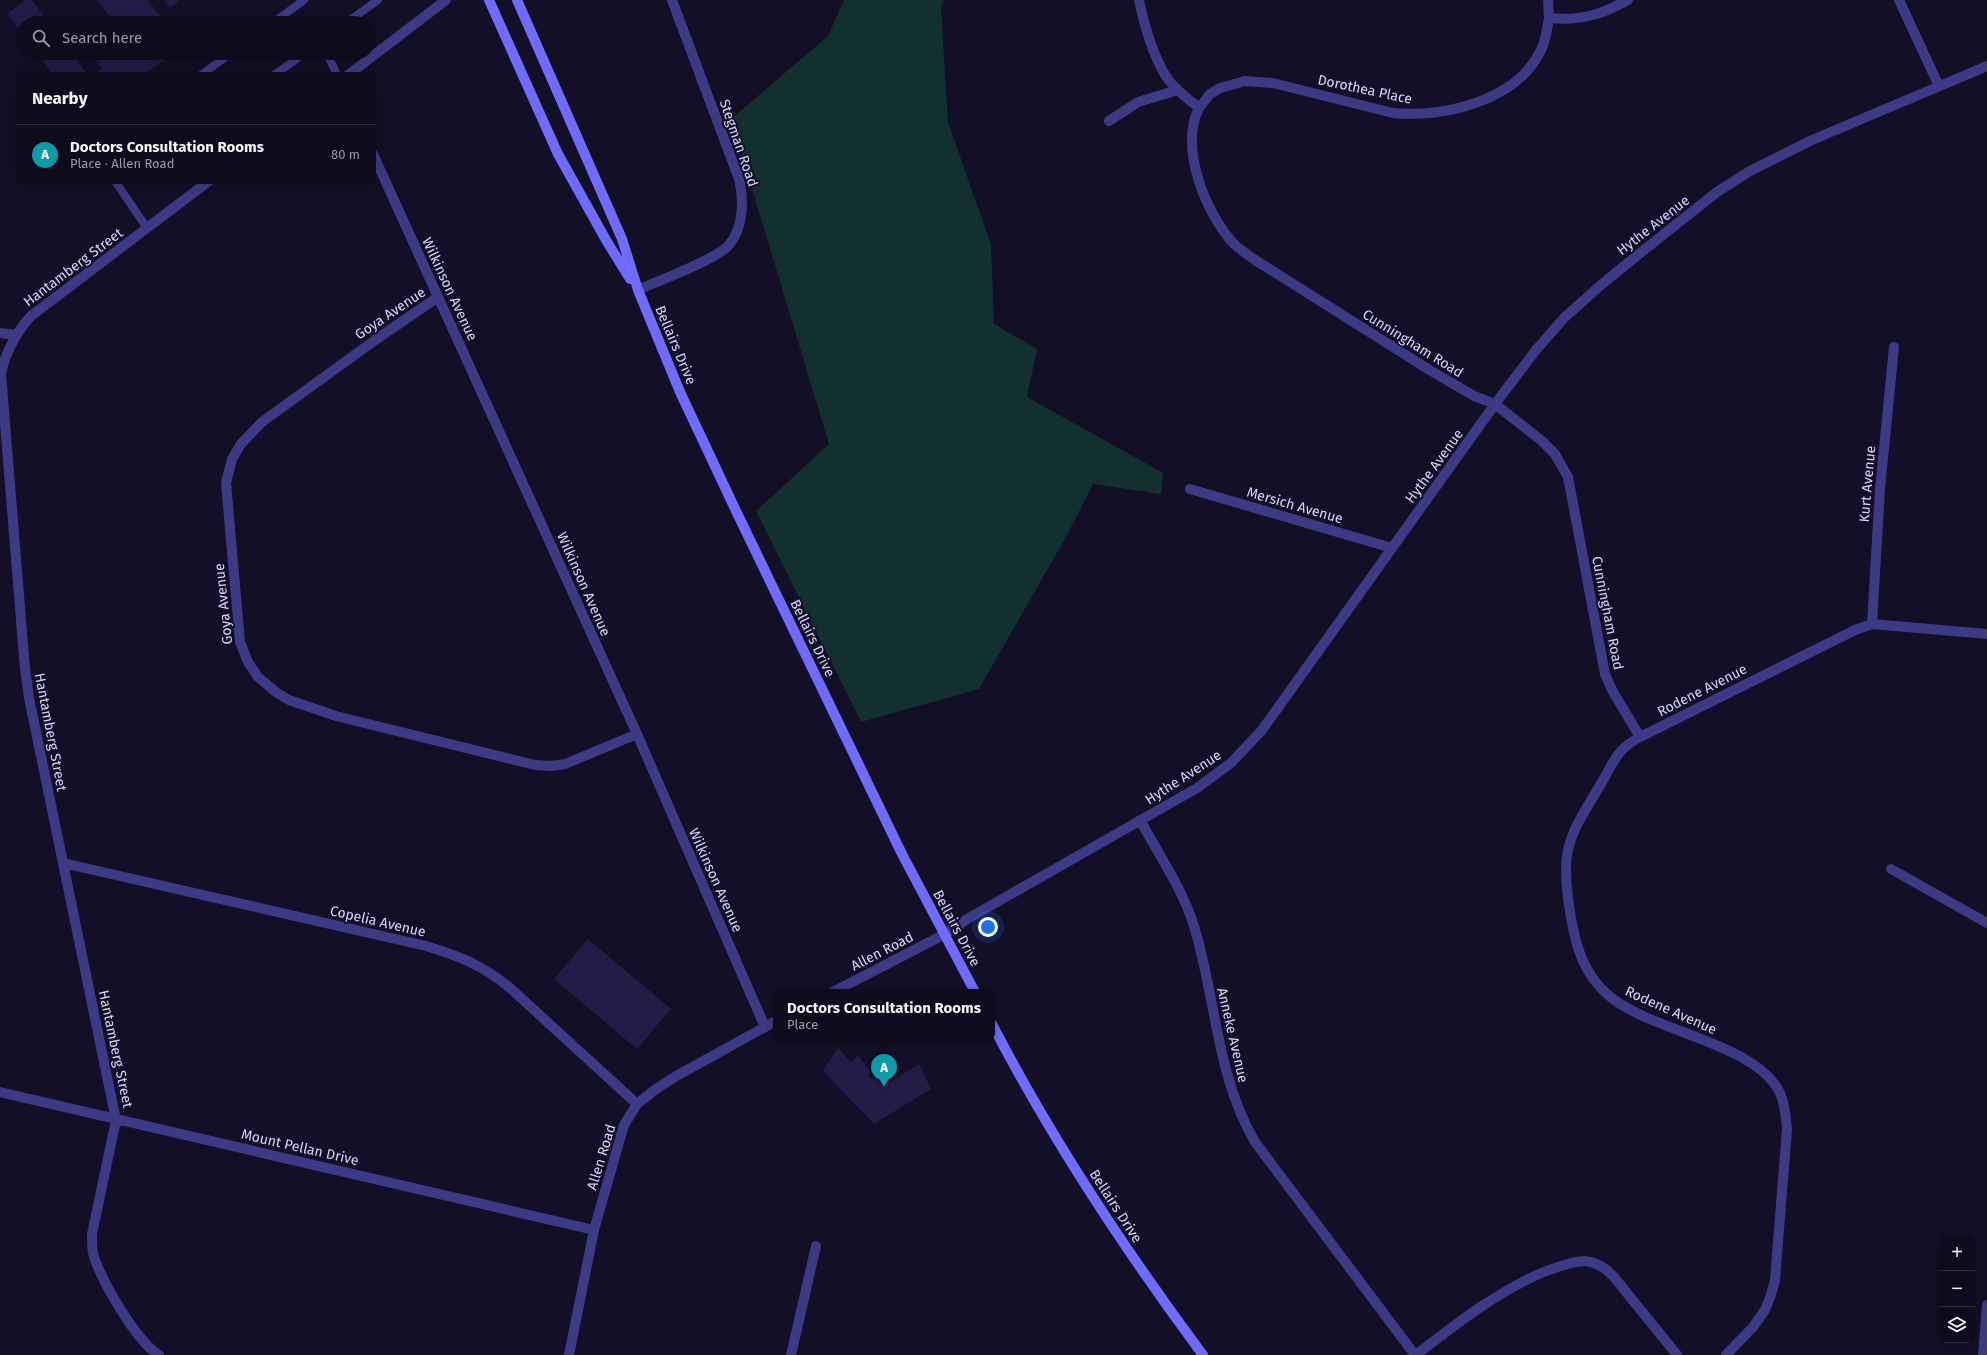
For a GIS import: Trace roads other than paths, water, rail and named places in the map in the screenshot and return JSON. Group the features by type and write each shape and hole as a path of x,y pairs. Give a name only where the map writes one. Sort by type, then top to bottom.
{"street":[{"path":"376,54 446,0"},
{"path":"489,0 558,154 598,227 638,290"},
{"path":"516,0 622,239 638,290"},
{"name":"Stegman Road","path":"638,290 724,249 735,234 743,206 739,179 672,0"},
{"path":"1139,0 1157,57 1165,74 1178,90 1199,108"},
{"name":"Dorothea Place","path":"1199,108 1210,94 1220,88 1246,81 1273,83 1405,114 1439,113 1470,105 1503,89 1528,69 1540,52 1545,40 1549,18 1548,0"},
{"path":"1549,18 1566,19 1591,17 1628,0"},
{"path":"1899,0 1939,86"},
{"path":"352,72 368,60"},
{"name":"Hythe Avenue","path":"945,934 980,912 1197,788 1222,770 1254,741 1495,404 1536,350 1564,318 1602,284 1717,192 1750,171 1778,156 1987,66"},
{"path":"1109,121 1138,102 1178,90"},
{"name":"Cunningham Road","path":"1199,108 1194,118 1192,145 1197,172 1205,199 1219,223 1235,245 1255,260 1428,369 1474,396 1495,404 1556,454 1568,477 1604,674 1640,736"},
{"name":"Wilkinson Avenue","path":"376,161 637,734 766,1027"},
{"name":"Hantamberg Street","path":"158,1355 144,1344 119,1306 93,1251 92,1234 116,1120 29,698 25,669 1,392 3,366 17,335 25,322 37,310 205,184"},
{"name":"Bellairs Drive","path":"638,290 680,392 737,513 902,854 973,989"},
{"name":"Goya Avenue","path":"438,297 267,418 248,436 232,459 226,483 238,631 245,657 264,683 277,693 298,704 336,716 535,764 551,766 565,764 637,734"},
{"path":"0,333 17,335"},
{"name":"Kurt Avenue","path":"1872,624 1880,489 1894,347"},
{"name":"Mersich Avenue","path":"1190,489 1392,548"},
{"name":"Rodene Avenue","path":"1726,1355 1739,1344 1765,1310 1775,1280 1787,1129 1786,1113 1781,1094 1770,1078 1753,1064 1714,1045 1636,1013 1613,1000 1592,978 1583,962 1571,918 1566,870 1568,850 1571,840 1587,808 1618,756 1629,744 1640,736 1855,630 1872,624 1987,634"},
{"name":"Anneke Avenue","path":"1140,820 1175,880 1194,924 1223,1062 1232,1094 1245,1124 1255,1142 1415,1355"},
{"name":"Copelia Avenue","path":"63,863 426,946 463,957 485,969 509,987 637,1104"},
{"path":"1890,869 1987,924"},
{"name":"Allen Road","path":"839,989 945,934"},
{"name":"Allen Road","path":"569,1355 594,1230 617,1144 624,1125 637,1104 678,1075 773,1024"},
{"name":"Bellairs Drive","path":"995,1029 1028,1089 1110,1225 1203,1355"},
{"name":"Mount Pellan Drive","path":"0,1092 594,1230"},
{"path":"791,1355 816,1246"},
{"path":"1415,1355 1475,1311 1514,1286 1556,1267 1584,1261 1601,1266 1614,1277 1677,1355"},
{"path":"1983,1355 1987,1305"}],"lane":[{"path":"282,16 304,0"},
{"path":"356,16 378,0"},
{"path":"204,72 221,60"},
{"path":"278,72 295,60"},
{"path":"330,60 336,72"},
{"path":"117,184 147,228"}],"place":[{"name":"Doctors Consultation Rooms","path":"884,1087"}]}
